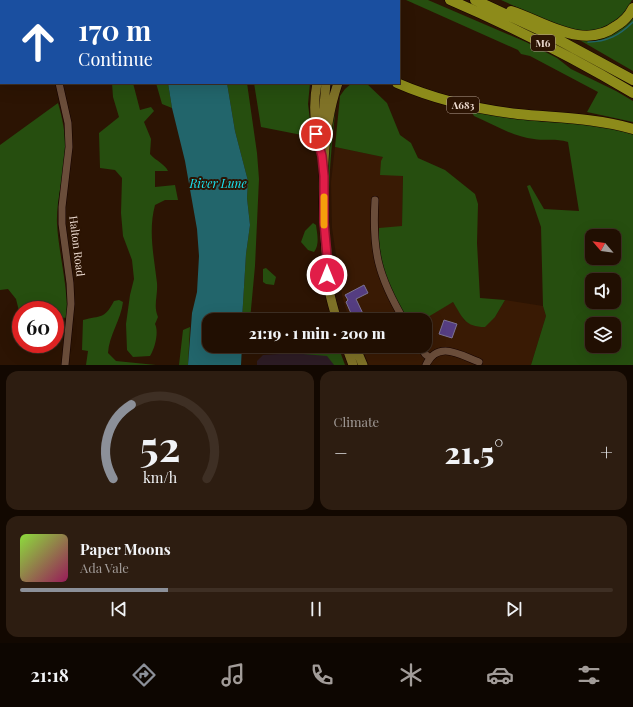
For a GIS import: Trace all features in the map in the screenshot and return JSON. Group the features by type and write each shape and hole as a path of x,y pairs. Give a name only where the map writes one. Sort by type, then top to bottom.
{"highway":[{"name":"M6","path":"450,0 486,15 579,61 633,93"},
{"name":"M6","path":"478,1 544,32 633,80"},
{"path":"478,1 524,15 564,32 583,36 598,35 611,30 623,21 633,8"},
{"name":"A683","path":"400,77 432,97"},
{"name":"A683","path":"400,84 432,97 460,105 496,111 590,120 633,129"}],"main road":[{"path":"317,84 314,104 314,121 322,156"},
{"path":"324,176 322,156 323,105 326,84"},
{"path":"323,105 331,84"},
{"path":"335,313 325,268 327,256 324,222 324,176 330,107 338,84"},
{"path":"327,256 331,266 341,313"},
{"path":"349,353 353,365"},
{"path":"354,353 357,365"},
{"path":"357,353 363,365"}],"street":[{"name":"Halton Road","path":"58,84 68,123 69,147 62,206 62,224 70,283 71,304 65,365"},
{"path":"375,200 374,236 377,258 386,286 400,313"},
{"path":"426,365 436,352 442,350 458,354 478,362"},
{"path":"424,353 430,358"}],"shaded area":[{"path":"335,147 384,157 403,175 402,226 378,245 387,284 404,313 347,313 342,295 332,228 331,182"},
{"path":"505,300 543,306 546,316 531,365 369,365 363,353 432,353 432,314 453,302 465,321 495,317"},
{"path":"327,353 343,365 257,365 257,361 263,355"}],"green space":[{"path":"406,0 428,0 526,42 557,58 571,69 633,101 633,122 587,112 598,92 530,56 521,54 518,50"},
{"path":"501,0 632,0 623,15 609,26 593,32 568,30"},
{"path":"633,14 633,71 576,38 588,39"},
{"path":"112,84 133,84 140,110 151,107 154,111 144,122 151,139 150,154 165,166 168,171 155,171 155,187 175,185 178,200 165,200 155,205 153,215 152,234 157,283 156,305 158,317 155,324 157,331 156,340 150,356 133,357 127,350 126,324 134,279 132,260 123,236 121,213 122,178 115,170 100,168 99,133 119,117 113,97"},
{"path":"156,84 168,84 172,108 162,104"},
{"path":"227,84 247,84 257,153 259,179 255,266 251,313 242,313 246,254 250,225 247,198 248,181 235,131"},
{"path":"254,84 310,84 308,104 312,137 261,127"},
{"path":"351,84 367,84 387,103 400,135 411,143 418,158 445,170 475,194 478,204 477,243 480,298 505,300 495,317 485,327 478,327 465,320 453,302 432,315 432,313 403,313 391,294 382,264 379,228 402,226 403,176 380,175 381,161 383,157 335,147 340,96"},
{"path":"337,96 330,169 329,218 334,266 339,290 337,290 328,232 327,146"},
{"path":"58,103 64,128 65,147 57,224 65,282 67,318 64,318 64,301 16,301 8,289 0,290 0,145"},
{"path":"471,111 545,122 575,123 605,127 633,134 633,365 531,365 546,316 543,306 541,227 527,186 530,185 544,209 579,211 568,142 526,138 503,130 474,116"},
{"path":"313,223 316,225 318,239 314,252 308,250 301,242 305,231"},
{"path":"266,268 276,277 274,285 263,282 263,269"},
{"path":"119,300 123,302 122,309 110,340 108,353 116,361 156,365 86,365 88,351 82,350 83,320 102,316 111,307 114,301"},
{"path":"190,327 188,365 179,365 183,330"},
{"path":"291,353 341,353 345,365 334,365 327,356"}],"water":[{"name":"River Lune","path":"168,84 227,84 235,131 248,181 247,198 250,225 246,254 242,313 202,313 202,353 242,353 241,365 188,365 192,313 197,292 199,256 197,229 185,161 172,108"}],"building":[{"path":"364,285 368,293 356,299 363,313 351,313 346,302 348,300 345,295"},
{"path":"444,320 457,324 452,338 439,334"}],"waterway":[{"path":"588,42 601,41 613,37 633,22"}],"slow traffic":[{"path":"324,197 324,225"}],"route":[{"path":"316,134 322,156 324,176 324,222 327,256 325,268 327,275"}]}
